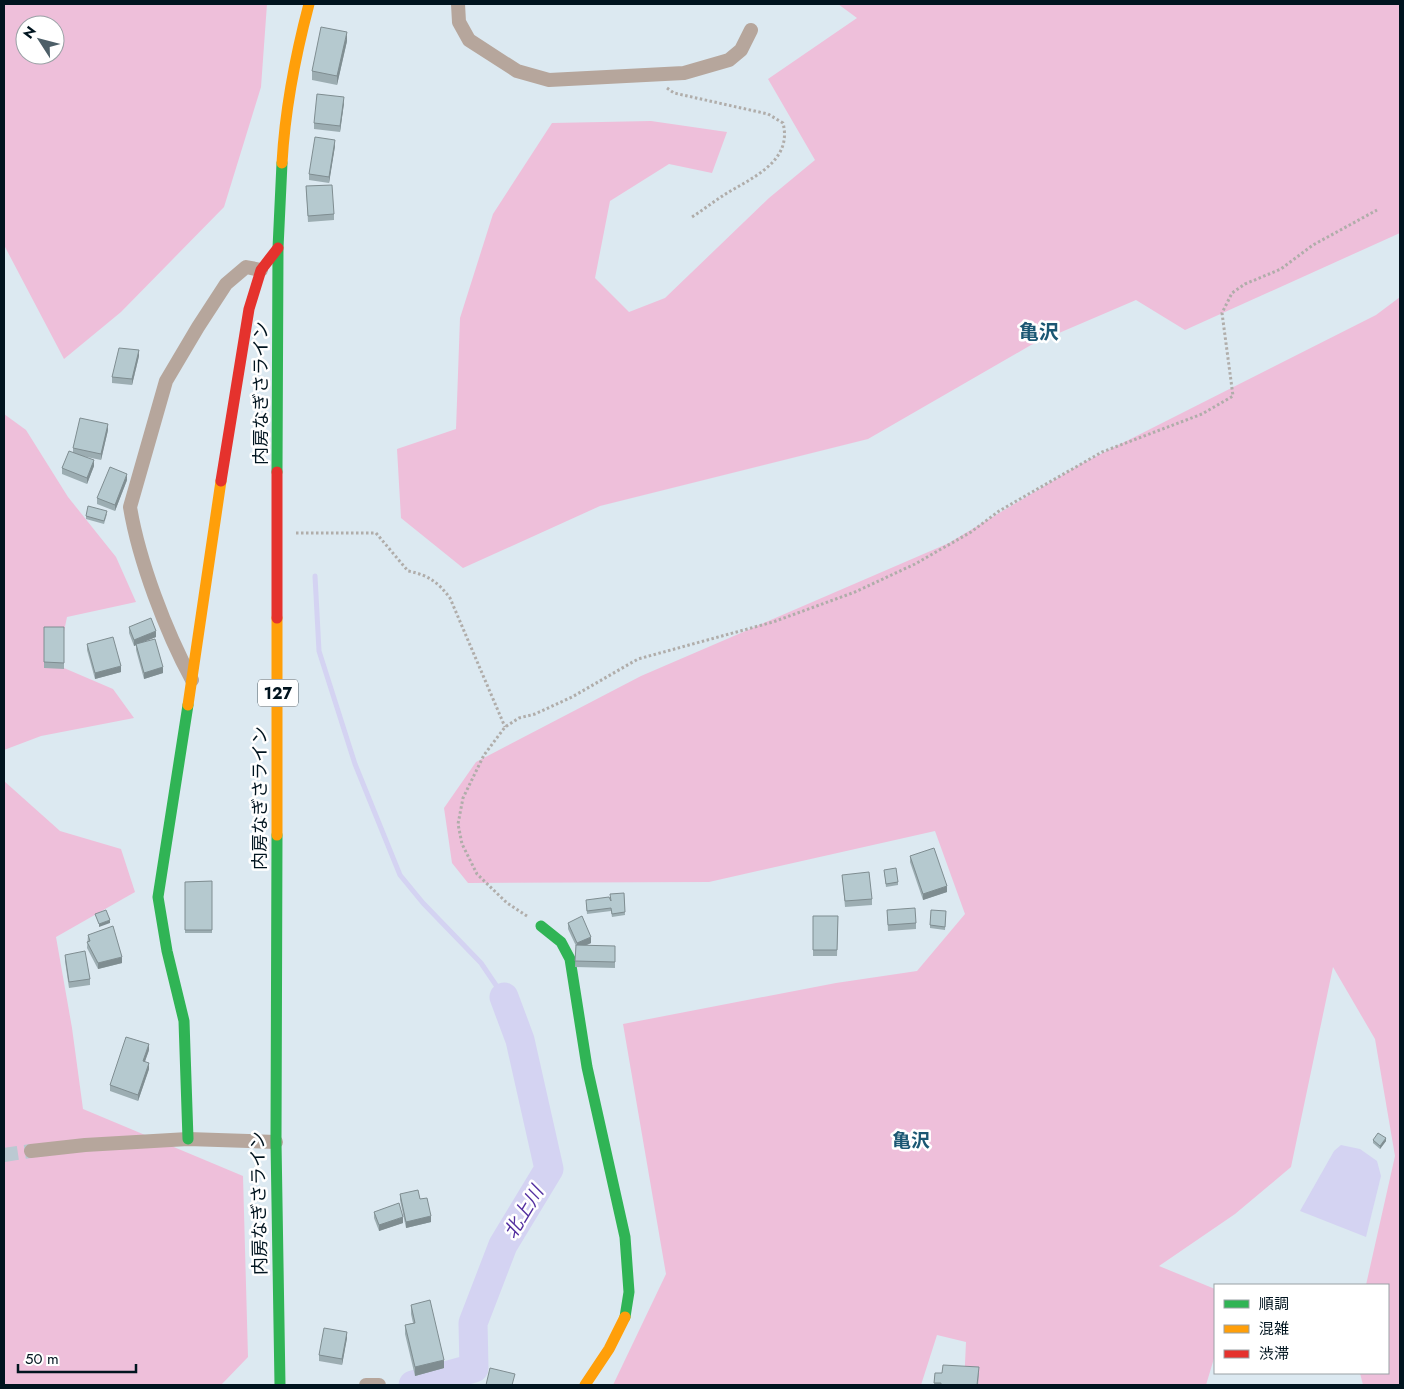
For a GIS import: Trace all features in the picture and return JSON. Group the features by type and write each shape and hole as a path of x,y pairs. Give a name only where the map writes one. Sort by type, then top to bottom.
{"main road":[{"name":"内房なぎさライン","path":"280,1385 276,1142 279,534 278,248 284,132 295,56 309,4"},
{"path":"188,1139 184,1021 167,951 158,898 164,842 192,680 207,564 248,309 261,270 278,248"},
{"path":"541,926 560,942 570,959 586,1067 625,1237 629,1292 624,1320 609,1349 585,1385"}],"street":[{"path":"458,4 459,22 469,40 517,71 549,80 684,73 729,60 741,50 751,30"},
{"path":"192,680 175,648 134,528 130,507 166,381 198,326 226,284 246,268 261,270"},
{"path":"31,1151 85,1145 188,1139 276,1142"},
{"path":"366,1385 379,1385"}],"path":[{"path":"661,74 665,86 674,93 768,114 782,123 785,132 783,146 766,171 692,217"},
{"path":"541,926 507,903 477,874 462,844 458,824 463,798 484,755 505,727 519,718 535,714 572,697 638,659 773,622 855,592 915,564 971,532 999,511 1102,452 1202,414 1233,396 1222,313 1232,293 1245,284 1281,269 1313,245 1377,210"},
{"path":"279,534 323,531 376,532 408,571 423,574 439,584 450,598 505,727"}],"shaded area":[{"path":"4,4 267,4 261,87 224,207 121,312 64,359 4,245"},
{"path":"838,4 1400,4 1400,233 1185,330 1136,300 1031,345 868,439 600,506 463,568 401,518 397,449 456,429 460,318 493,214 552,123 651,121 727,132 712,173 669,164 610,201 595,278 629,312 665,298 769,198 815,160 768,79 857,18"},
{"path":"1400,297 1400,1385 1363,1385 1360,1374 1389,1374 1389,1284 1366,1284 1395,1156 1375,1039 1333,967 1291,1167 1235,1214 1159,1266 1214,1289 1214,1358 1206,1385 964,1385 966,1342 937,1335 921,1385 613,1385 666,1274 623,1024 836,983 917,971 965,914 935,831 709,882 468,883 452,863 444,808 476,762 641,676 949,543 1081,464 1376,315"},
{"path":"4,414 26,430 68,497 116,557 136,602 67,617 57,665 113,689 134,718 41,736 4,750"},
{"path":"4,781 60,831 121,849 135,892 56,937 72,1028 83,1109 243,1176 248,1357 221,1385 4,1385"}],"water":[{"path":"1341,1145 1360,1149 1377,1161 1381,1176 1366,1237 1300,1211 1334,1151"}],"building":[{"path":"321,27 347,32 337,76 312,71"},
{"path":"317,94 344,97 340,126 314,123"},
{"path":"315,137 335,140 329,177 309,174"},
{"path":"332,185 334,214 308,216 306,186"},
{"path":"119,348 139,350 132,379 112,377"},
{"path":"80,418 108,424 101,454 73,448"},
{"path":"69,451 94,460 87,478 62,468"},
{"path":"110,467 127,474 115,505 97,498"},
{"path":"88,506 107,511 104,521 86,516"},
{"path":"151,618 156,631 134,640 129,627"},
{"path":"44,627 64,627 64,663 44,662"},
{"path":"113,637 121,666 95,673 87,644"},
{"path":"155,639 163,667 144,673 136,644"},
{"path":"934,848 947,886 923,894 910,856"},
{"path":"896,868 898,882 886,884 884,870"},
{"path":"869,872 872,899 845,901 842,875"},
{"path":"212,881 212,930 185,930 185,882"},
{"path":"624,893 625,912 612,914 611,908 587,911 586,900 609,897 611,901 610,894"},
{"path":"915,908 916,923 888,925 887,910"},
{"path":"106,910 110,920 99,924 95,914"},
{"path":"931,910 946,911 945,927 930,925"},
{"path":"582,916 591,937 577,943 568,923"},
{"path":"813,916 838,916 837,950 813,950"},
{"path":"113,926 122,957 98,963 87,942 90,941 88,935"},
{"path":"576,945 615,946 615,962 575,961"},
{"path":"85,951 90,979 69,982 65,955"},
{"path":"126,1037 149,1044 143,1061 149,1063 138,1095 110,1085"},
{"path":"1378,1133 1386,1138 1380,1146 1373,1140"},
{"path":"418,1190 420,1199 427,1198 431,1216 406,1222 400,1194"},
{"path":"399,1203 403,1217 379,1225 374,1212"},
{"path":"430,1300 444,1360 415,1367 405,1325 415,1323 411,1305"},
{"path":"324,1328 347,1332 342,1359 319,1355"},
{"path":"943,1365 979,1367 977,1385 941,1385 941,1383 934,1383 935,1373 942,1373"},
{"path":"490,1368 515,1374 512,1385 486,1385"}],"waterway":[{"path":"315,576 319,651 355,764 400,875 423,903 481,963 504,997"},
{"name":"北上川","path":"413,1385 474,1368 473,1323 503,1245 549,1169 520,1040 504,997"}],"tunnel":[{"path":"4,1155 31,1151"}],"traffic: fast":[{"path":"277,472 278,248 282,163"},
{"path":"188,705 158,897 167,951 184,1021 188,1139"},
{"path":"277,835 276,1142 280,1385"},
{"path":"541,926 561,942 570,959 587,1067 625,1237 629,1292 625,1317"}],"traffic: slow":[{"path":"282,163 291,83 309,4"},
{"path":"188,705 221,481"},
{"path":"277,618 277,835"},
{"path":"585,1385 609,1349 625,1317"}],"traffic: jam":[{"path":"221,481 249,309 261,270 278,248"},
{"path":"277,472 277,618"}],"district":[{"name":"亀沢","path":"1039,332"},
{"name":"亀沢","path":"911,1140"}]}
